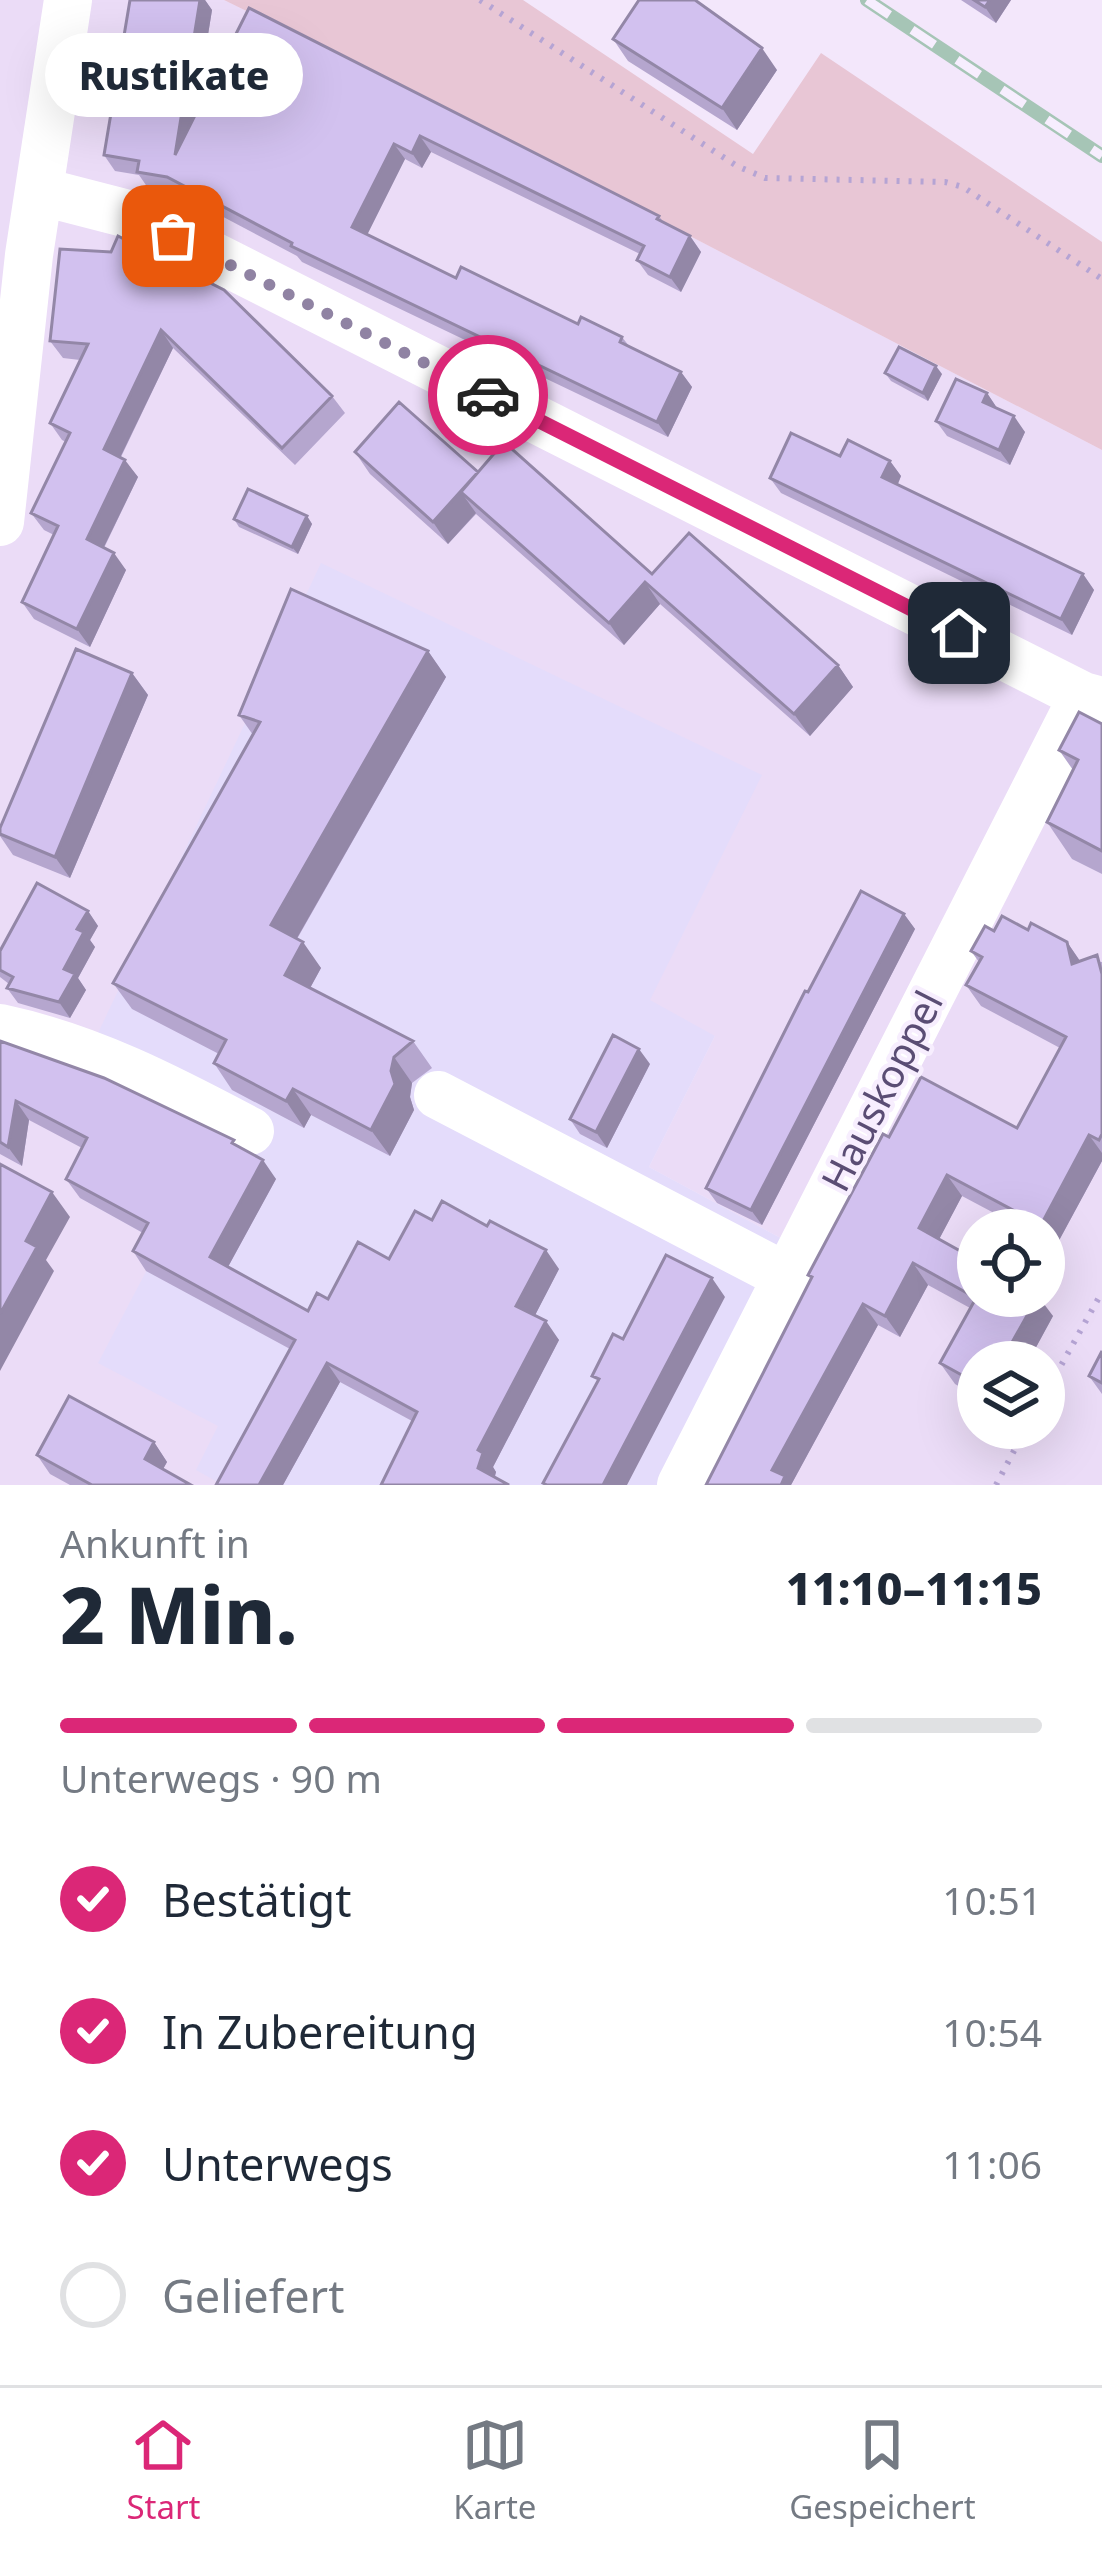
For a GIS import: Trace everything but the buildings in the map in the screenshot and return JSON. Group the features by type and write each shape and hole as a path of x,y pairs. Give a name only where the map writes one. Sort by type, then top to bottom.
{"street":[{"path":"0,522 39,190 68,0"},
{"path":"39,190 132,215 1093,699"},
{"name":"Hauskoppel","path":"681,1485 1093,699"},
{"path":"0,1028 43,1037 139,1072 250,1131"},
{"path":"438,1095 787,1277"}],"path":[{"path":"480,0 737,166 765,178 944,182 964,188 1102,279"},
{"path":"1065,1358 1102,1292"},
{"path":"996,1485 1015,1449"}],"shaded area":[{"path":"0,0 224,0 476,125 1102,450 1102,1485 702,1485 801,1249 649,1167 715,1036 90,1152 161,1242 219,1427 223,1485 0,1485"},
{"path":"224,0 523,0 753,154 821,53 1102,242 1102,450 476,125"},
{"path":"321,563 762,775 650,1000 715,1036 649,1167 801,1249 665,1485 223,1485 196,1470 218,1426 98,1363 161,1243 80,1198 107,1145 98,1033"}],"railway":[{"path":"867,0 1102,156"}],"way so far":[{"path":"173,236 488,395"}],"place":[{"name":"Rustikate","path":"173,236"}],"route":[{"path":"488,395 959,633"}]}
